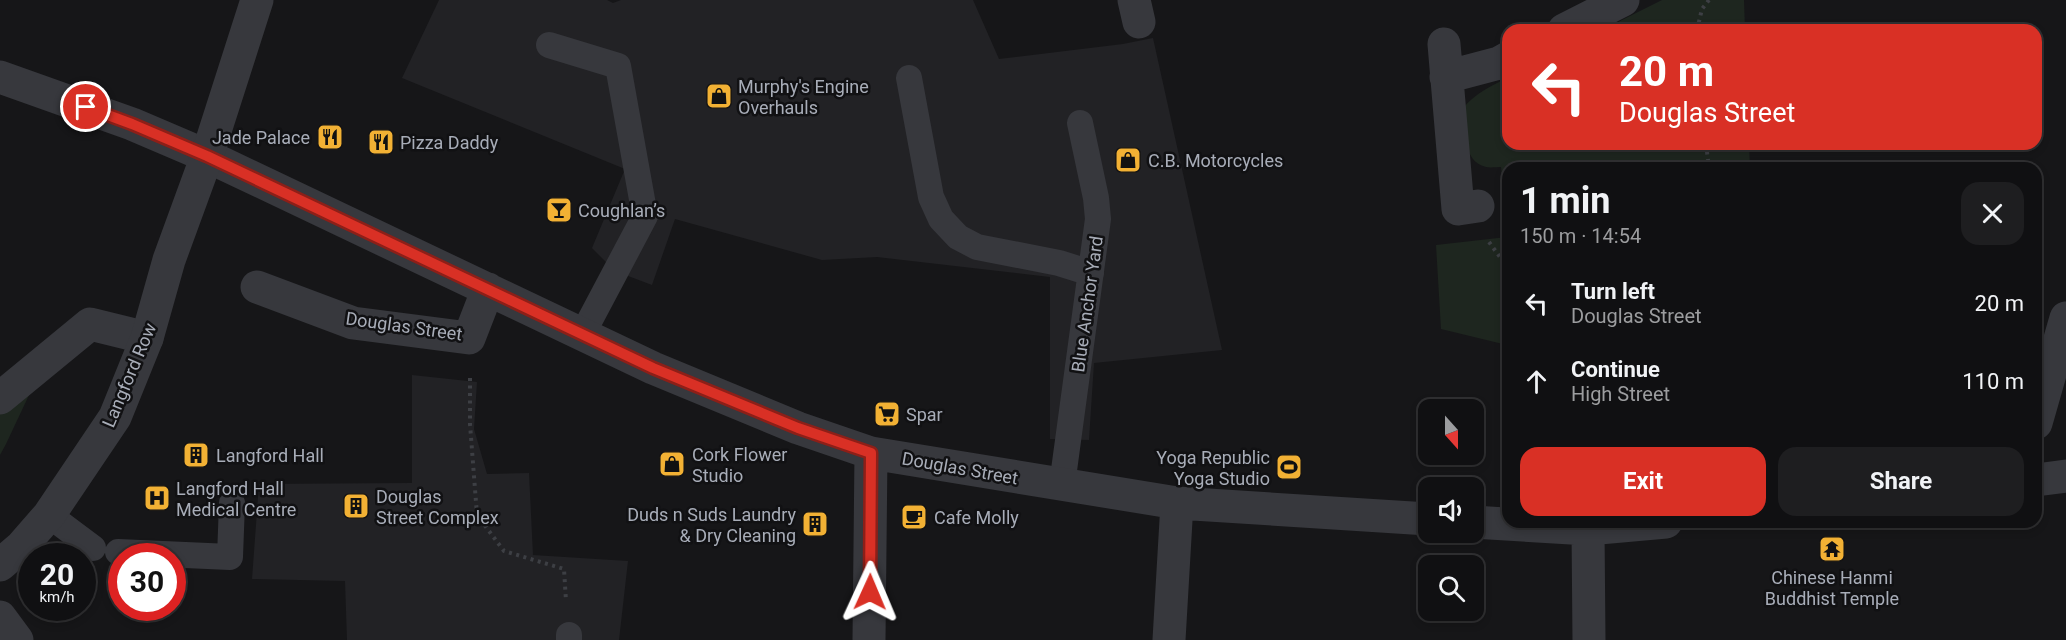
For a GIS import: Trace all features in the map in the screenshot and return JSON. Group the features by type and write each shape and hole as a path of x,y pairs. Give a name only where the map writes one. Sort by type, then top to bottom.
{"street":[{"name":"Langford Row","path":"0,565 21,547 49,515 115,417 147,338 169,260 207,156 257,0"},
{"path":"1576,24 1623,0"},
{"path":"1444,44 1458,209 1478,206"},
{"path":"1446,77 1502,61"},
{"name":"Douglas Street","path":"0,77 132,124 207,156 653,368 798,428 871,453 1178,503 1418,518"},
{"name":"Douglas Street","path":"257,287 353,323 469,338 488,289"},
{"path":"2042,402 2066,318"},
{"path":"0,398 90,324 147,338"},
{"path":"869,640 871,453"},
{"path":"2042,479 2066,476"},
{"path":"1169,640 1178,503"},
{"path":"1484,523 1502,524"},
{"path":"1572,528 1599,528"},
{"path":"1588,529 1589,640"},
{"path":"0,617 17,640"}],"lane":[{"path":"549,45 618,66 645,216 582,335"},
{"path":"909,78 931,197 941,219 958,237 977,247 1059,263 1091,273"},
{"name":"Blue Anchor Yard","path":"1062,485 1098,219 1096,198 1080,123"},
{"path":"186,555 230,557 232,502"},
{"path":"49,515 86,543"}],"path":[{"path":"1698,24 1702,9 1709,0"},
{"path":"470,381 470,424 477,515 504,551 564,569 569,637"}],"shaded area":[{"path":"439,0 607,0 613,3 621,0 973,0 999,59 1123,44 1153,38 1222,350 1094,363 1089,440 1050,439 1050,277 877,257 822,260 675,219 652,285 615,271 592,248 625,169 402,78"},
{"path":"1662,0 1744,0 1745,24 1614,24"},
{"path":"1502,81 1502,150 1749,150 1750,162 1502,162 1502,176 1501,167 1486,167 1478,164 1472,158 1466,142 1464,107"},
{"path":"1502,238 1502,344 1441,329 1436,245"},
{"path":"45,361 6,444 0,455 0,398"},
{"path":"412,375 477,382 474,429 487,474 529,473 533,555 628,561 619,640 347,640 345,581 252,579 259,484 412,483"}],"place":[{"name":"Murphy's Engine Overhauls","path":"719,96"},
{"name":"Jade Palace","path":"330,137"},
{"name":"Pizza Daddy","path":"381,142"},
{"name":"C.B. Motorcycles","path":"1128,160"},
{"name":"Coughlan’s","path":"559,210"},
{"name":"Spar","path":"887,414"},
{"name":"Langford Hall","path":"196,455"},
{"name":"Cork Flower Studio","path":"672,464"},
{"name":"Yoga Republic Yoga Studio","path":"1289,467"},
{"name":"Langford Hall Medical Centre","path":"157,498"},
{"name":"Douglas Street Complex","path":"356,506"},
{"name":"Cafe Molly","path":"914,517"},
{"name":"Duds n Suds Laundry & Dry Cleaning","path":"815,524"},
{"name":"Chinese Hanmi Buddhist Temple","path":"1832,549"}],"route":[{"path":"86,107 207,156 653,368 798,428 871,453 870,592"}]}
